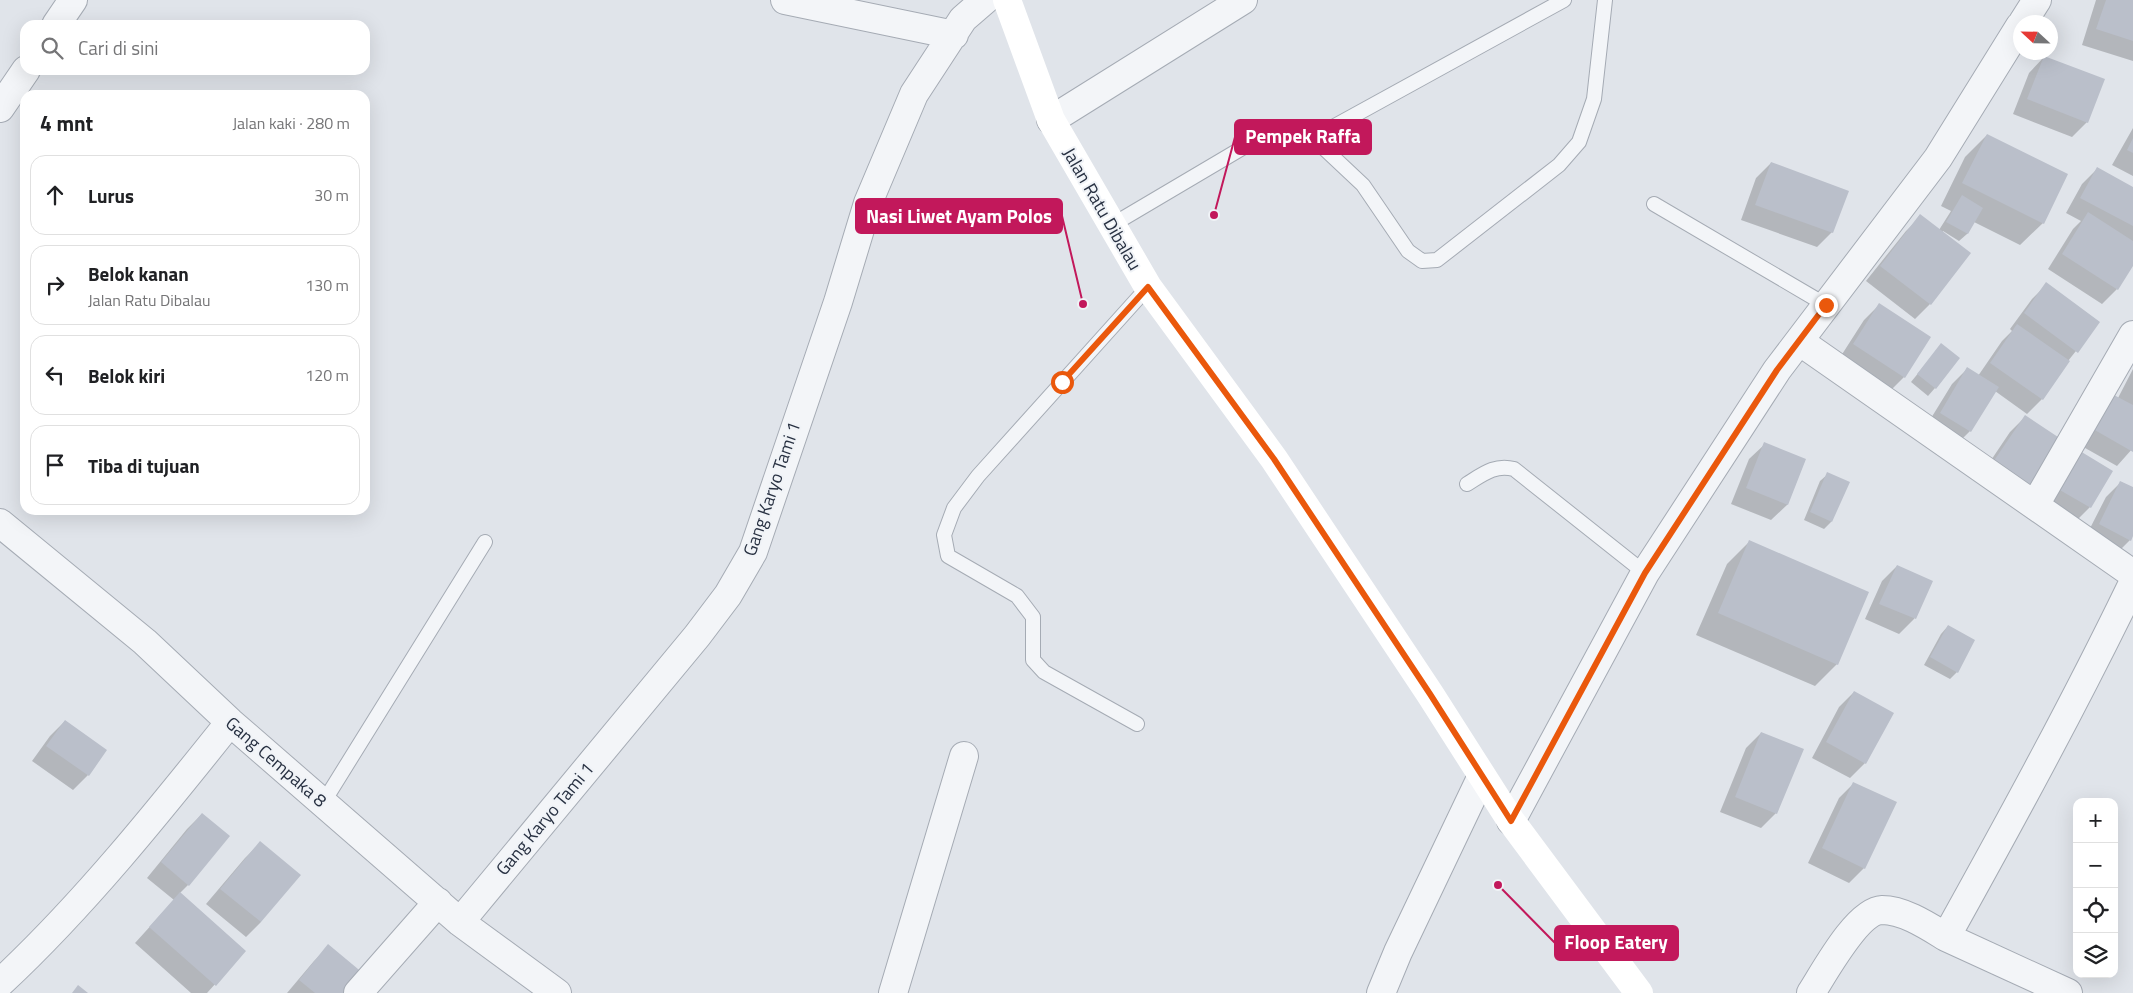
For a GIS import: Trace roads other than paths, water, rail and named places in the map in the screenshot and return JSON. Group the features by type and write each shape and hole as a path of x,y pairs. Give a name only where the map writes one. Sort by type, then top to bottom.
{"main road":[{"name":"Jalan Ratu Dibalau","path":"1007,0 1051,120 1148,287 1274,459 1430,694 1481,778 1639,993"}],"street":[{"path":"59,20 73,0"},
{"path":"785,0 954,34"},
{"name":"Gang Karyo Tami 1","path":"460,922 697,636 728,594 753,552 788,443 838,302 868,203 914,94 963,19 986,0"},
{"path":"1051,120 1243,0"},
{"path":"2027,15 2037,0"},
{"path":"1511,821 1645,573 1777,370 1938,158 2013,37"},
{"path":"0,108 23,75"},
{"path":"2035,505 2133,335"},
{"path":"1799,341 2133,574"},
{"name":"Gang Cempaka 8","path":"0,523 145,642 230,722 460,922 557,993"},
{"path":"1946,937 2107,638 2133,583"},
{"path":"0,983 25,960 112,864 230,722"},
{"path":"893,993 964,756"},
{"path":"1381,993 1398,952 1481,778"},
{"path":"358,993 438,902"},
{"path":"1811,993 1849,933 1872,912 1882,910 1919,922 1946,937 2068,993"}],"lane":[{"path":"1313,138 1564,0"},
{"path":"1112,225 1271,131 1288,127 1313,138 1362,185 1408,251 1422,261 1438,260 1559,166 1579,142 1594,99 1605,0"},
{"path":"1654,204 1826,305"},
{"path":"1137,724 1044,672 1032,660 1033,617 1017,596 948,556 944,535 954,508 978,476 1148,287"},
{"path":"1467,484 1494,468 1504,466 1514,468 1645,573"},
{"path":"323,803 485,542"}],"place":[{"name":"Pempek Raffa","path":"1214,215"},
{"name":"Nasi Liwet Ayam Polos","path":"1083,304"},
{"name":"Floop Eatery","path":"1498,885"}]}
